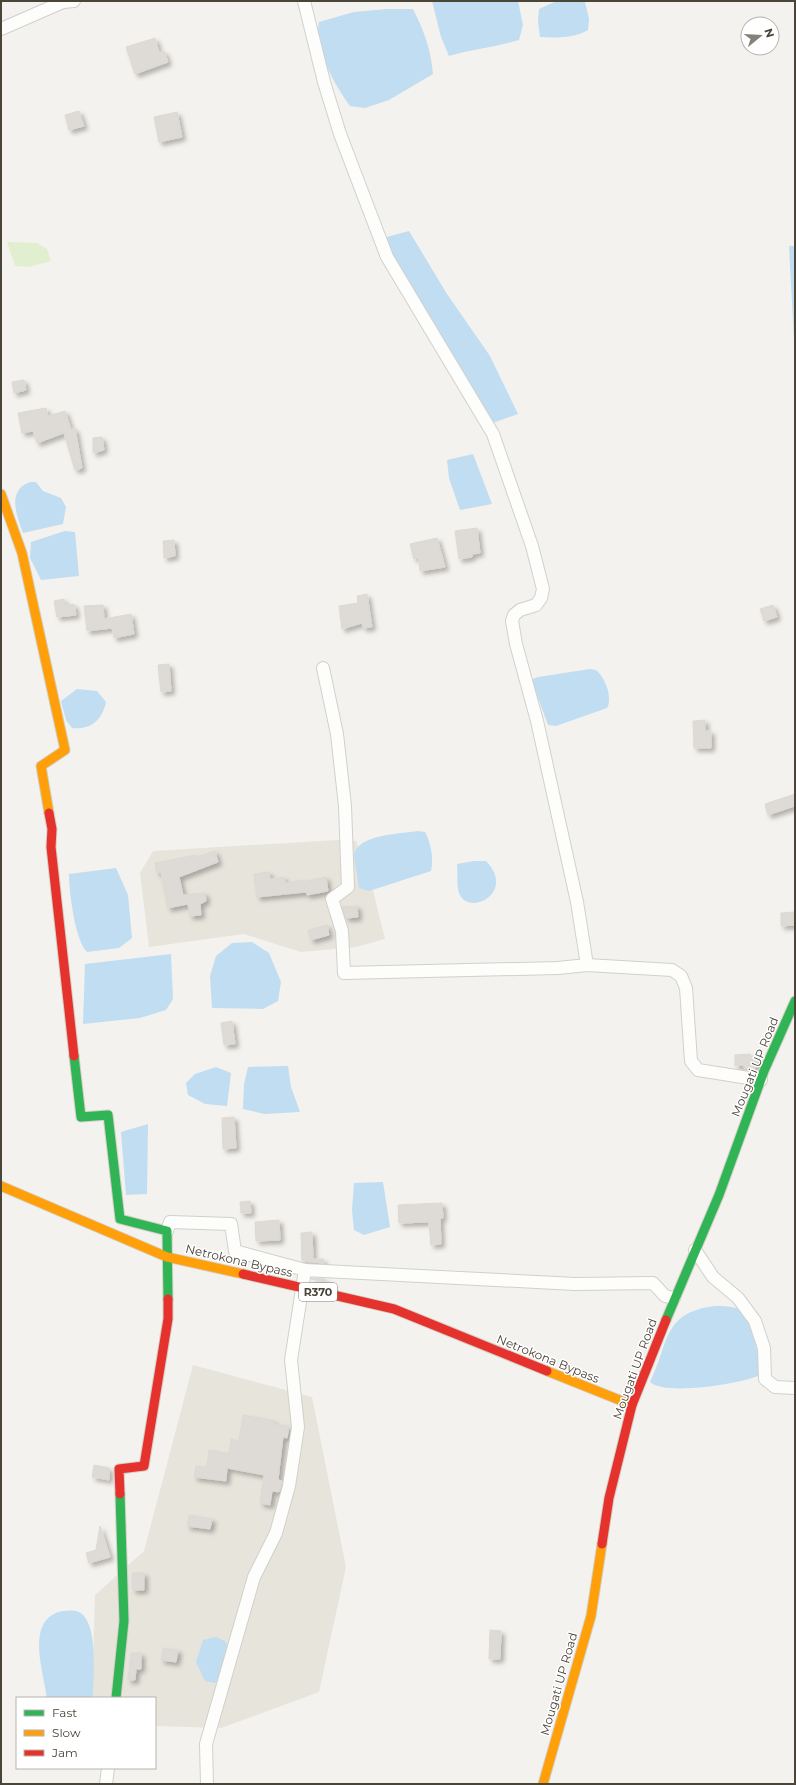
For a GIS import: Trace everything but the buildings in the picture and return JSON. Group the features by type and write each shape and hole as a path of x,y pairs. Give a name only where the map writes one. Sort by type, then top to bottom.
{"street":[{"path":"1,28 63,2 74,1"},
{"path":"304,1 324,82 340,134 387,256 493,434 532,546 543,589 541,598 536,605 520,610 514,615 512,621 516,644 537,721 578,902 586,965"},
{"path":"1,494 22,553 65,750 41,766 52,830 51,847 81,1117 108,1115 120,1219 167,1231"},
{"path":"323,668 337,734 345,806 348,887 332,899 342,931 344,973 534,968 586,965 672,970 681,976 686,988 691,1061 698,1070 761,1080"},
{"name":"Mougati UP Road","path":"543,1784 592,1616 610,1498 632,1405 674,1298 719,1195 761,1080 795,1000"},
{"name":"Netrokona Bypass","path":"1,1186 167,1257 394,1309 632,1405"},
{"path":"116,1697 124,1621 119,1469 144,1466 168,1318 167,1231 170,1222 231,1224 235,1251 306,1270 559,1283 653,1283 666,1296 674,1298"},
{"path":"695,1250 713,1277 738,1298 755,1321 764,1348 765,1378 775,1387 795,1388"},
{"path":"207,1784 206,1744 254,1577 276,1534 289,1486 298,1426 291,1360 306,1270"},
{"path":"106,1784 108,1769"}],"shaded area":[{"path":"337,840 356,841 371,882 385,939 356,947 301,952 244,934 149,947 140,873 153,851"},
{"path":"193,1365 312,1397 346,1567 319,1692 221,1728 156,1726 156,1697 92,1697 95,1595 144,1551"}],"green space":[{"path":"7,242 37,243 47,249 51,261 29,267 15,266"}],"water":[{"path":"432,1 518,1 523,25 519,40 449,56 441,37"},
{"path":"557,1 585,2 589,19 588,30 571,36 540,37 538,21 539,9"},
{"path":"387,9 413,9 431,57 433,74 389,100 365,108 350,106 338,88 322,55 319,44 319,22 354,12"},
{"path":"409,231 447,294 490,356 518,414 490,424 383,238"},
{"path":"789,246 795,246 795,359"},
{"path":"473,454 492,504 460,510 449,478 447,460"},
{"path":"30,482 36,482 43,491 61,498 66,507 63,524 23,533 15,504 18,491"},
{"path":"65,531 75,532 79,576 41,580 30,558 31,542"},
{"path":"590,669 596,670 605,682 609,693 609,704 607,708 556,726 548,725 533,684 533,679"},
{"path":"77,689 97,691 106,702 102,714 95,722 85,727 72,728 66,720 61,701"},
{"path":"418,831 425,832 429,841 432,856 431,871 369,891 359,888 354,855 357,848 371,839 381,836"},
{"path":"474,861 486,861 494,872 496,882 494,891 488,898 481,902 473,903 466,901 460,895 457,864"},
{"path":"116,868 128,895 132,938 119,948 87,952 79,938 76,927 70,892 69,874"},
{"path":"252,942 269,953 281,982 278,1001 263,1009 212,1008 210,976 216,956 232,943"},
{"path":"171,954 173,999 166,1010 140,1018 83,1024 85,964"},
{"path":"288,1066 291,1087 300,1112 264,1114 243,1109 244,1084 248,1067"},
{"path":"216,1067 231,1073 227,1106 205,1104 188,1095 186,1083 195,1074"},
{"path":"148,1124 147,1194 126,1195 121,1132"},
{"path":"383,1182 390,1227 364,1235 354,1230 352,1210 354,1183"},
{"path":"715,1306 736,1308 746,1315 753,1329 755,1338 760,1369 758,1376 719,1385 685,1388 658,1386 650,1382 665,1343 676,1323 685,1315 698,1309"},
{"path":"63,1611 76,1611 84,1616 89,1624 94,1650 93,1697 47,1697 39,1647 40,1635 44,1624 51,1616"},
{"path":"216,1637 225,1641 228,1657 221,1674 215,1683 205,1681 196,1662 203,1640"}],"traffic: fast":[{"path":"666,1320 719,1195 764,1071 795,1001"},
{"path":"74,1056 81,1117 108,1115 120,1219 167,1231 168,1299"},
{"path":"116,1697 124,1621 120,1494"}],"traffic: slow":[{"path":"1,494 22,553 65,750 41,766 49,813"},
{"path":"1,1186 167,1257 243,1274"},
{"path":"547,1371 632,1405"},
{"path":"543,1784 591,1616 602,1544"}],"traffic: jam":[{"path":"49,813 52,829 51,847 74,1056"},
{"path":"243,1274 394,1309 547,1371"},
{"path":"120,1494 119,1469 144,1466 168,1319 168,1299"},
{"path":"602,1544 609,1498 632,1405 666,1320"}]}
